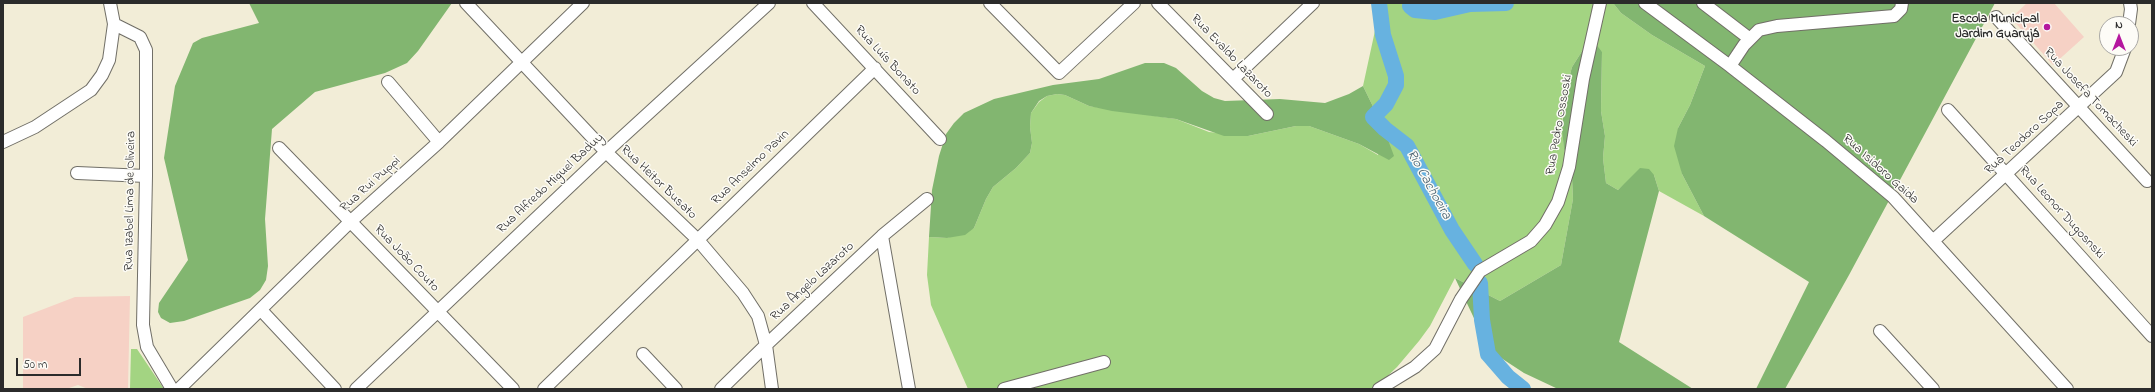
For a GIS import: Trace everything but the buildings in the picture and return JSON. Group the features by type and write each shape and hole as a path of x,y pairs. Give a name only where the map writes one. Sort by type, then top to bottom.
{"street":[{"path":"3,142 35,127 91,90 102,75 109,60 114,24 110,3"},
{"name":"Rua Heitor Busato","path":"466,3 606,152 698,240 743,293 758,316 766,345 772,389"},
{"name":"Rua Rui Puppi","path":"179,389 350,222 439,142 583,3"},
{"name":"Rua Alfredo Miguel Baduy","path":"356,389 606,152 769,3"},
{"name":"Rua Luís Bonato","path":"813,3 940,139"},
{"path":"990,3 1059,73 1134,3"},
{"name":"Rua Evaldo Lazaroto","path":"1158,3 1267,114"},
{"path":"1232,79 1314,3"},
{"name":"Rua Pedro Ossoski","path":"1381,389 1415,367 1435,349 1461,299 1480,271 1531,241 1545,225 1558,202 1569,167 1583,79 1600,3"},
{"name":"Rua Isidoro Gaida","path":"1645,3 1730,66 1826,141 1893,197 2067,389"},
{"path":"1703,3 1750,39"},
{"path":"1730,66 1750,39 1759,30 1777,26 1894,16 1901,9 1902,3"},
{"path":"2130,3 2130,16"},
{"name":"Rua Josefa Tomacheski","path":"1996,17 2147,181"},
{"name":"Rua Izabel Lima de Oliveira","path":"114,24 140,37 146,50 146,176 143,325 147,347 172,389"},
{"name":"Rua Teodoro Sopa","path":"1934,241 2116,72 2122,56"},
{"name":"Rua Anselmo Pavin","path":"544,389 875,68"},
{"path":"388,82 439,142"},
{"name":"Rua Leonor Dugosnski","path":"1948,110 2152,336"},
{"name":"Rua João Couto","path":"280,148 513,389"},
{"path":"77,174 146,176"},
{"name":"Rua Ângelo Lazaroto","path":"722,389 766,345 882,236 927,199"},
{"path":"882,236 909,389"},
{"path":"261,310 335,389"},
{"path":"1880,331 1934,389"},
{"path":"643,354 676,389"},
{"path":"1004,389 1104,362"}],"shaded area":[{"name":"Escola Municipal Jardim Guarujá","path":"2027,3 2054,3 2084,37 2053,65 2011,18"},
{"path":"130,296 128,389 88,389 78,385 66,389 23,389 23,317 75,297"}],"green space":[{"path":"249,3 452,3 418,51 407,63 385,73 315,92 272,129 265,219 268,266 266,280 260,290 250,298 184,321 170,323 161,318 158,312 159,303 188,260 164,158 175,86 193,43 202,38 259,23"},
{"path":"1381,3 1613,3 1621,13 1652,35 1705,66 1690,105 1678,128 1682,174 1704,216 1659,191 1654,175 1626,183 1618,190 1606,183 1603,158 1605,136 1601,111 1602,52 1584,48 1572,67 1565,93 1562,114 1564,149 1572,178 1573,199 1561,265 1500,301 1455,278 1430,326 1397,367 1374,389 968,389 931,305 927,275 929,237 947,238 974,228 986,199 993,187 1016,168 1030,153 1032,143 1030,127 1031,113 1039,102 1047,96 1057,94 1065,95 1089,106 1176,119 1209,132 1248,136 1296,126 1309,126 1359,144 1378,155 1384,129 1363,86"},
{"path":"1613,3 1995,3 1849,275 1785,389 1756,389 1809,282 1704,216 1682,174 1674,146 1678,128 1690,105 1705,66 1652,35 1621,13"},
{"path":"1595,43 1602,52 1601,111 1605,136 1603,158 1606,183 1618,190 1640,168 1649,169 1654,175 1659,191 1619,342 1693,389 1558,389 1524,373 1495,354 1481,333 1455,278 1500,301 1561,265 1573,199 1572,178 1564,149 1562,129 1565,93 1572,67 1584,48"},
{"path":"1145,63 1164,63 1176,68 1202,91 1214,98 1225,101 1280,99 1325,103 1349,94 1363,86 1384,129 1394,156 1389,160 1359,144 1309,126 1296,126 1248,136 1224,136 1176,119 1112,111 1089,106 1065,95 1057,94 1047,96 1039,101 1031,113 1030,127 1032,143 1030,153 1016,168 993,187 986,199 974,228 965,235 947,238 929,237 932,190 939,156 946,134 964,113 994,99 1053,85 1099,79"},
{"path":"131,349 137,349 164,389 130,389"}],"waterway":[{"name":"Rio Cachoeira","path":"1379,3 1383,35 1396,76 1396,85 1386,104 1373,117 1385,129 1407,146 1452,230 1475,264"},
{"name":"Rio Cachoeira","path":"1411,3 1410,6 1415,10 1435,12 1470,4 1506,3"},
{"name":"Rio Cachoeira","path":"1480,283 1482,320 1488,354 1508,377 1523,389"}],"place":[{"name":"Escola Municipal Jardim Guarujá","path":"2047,27"}]}
